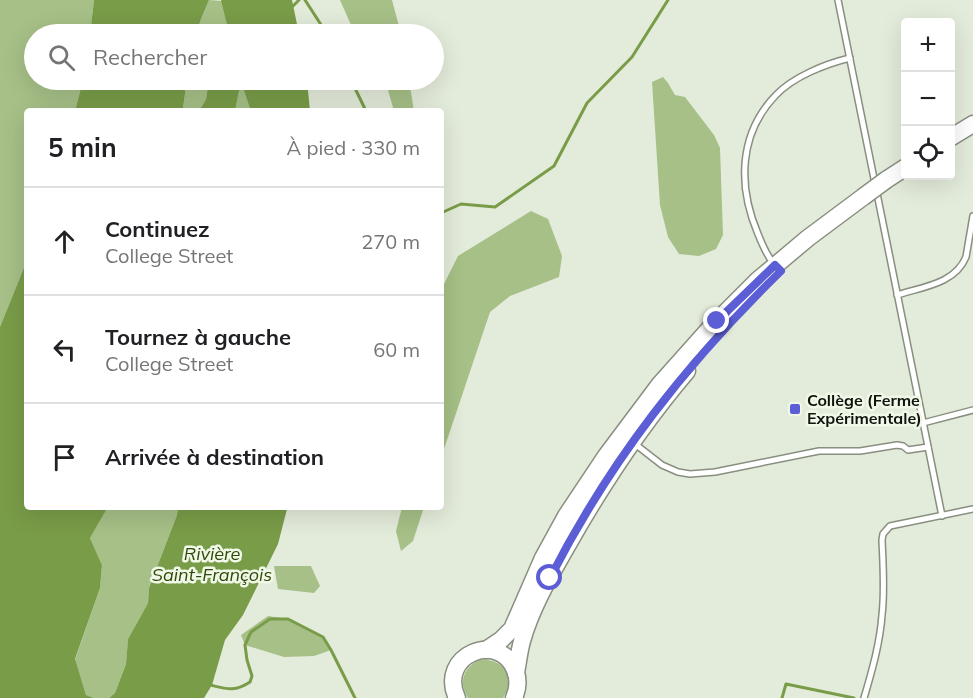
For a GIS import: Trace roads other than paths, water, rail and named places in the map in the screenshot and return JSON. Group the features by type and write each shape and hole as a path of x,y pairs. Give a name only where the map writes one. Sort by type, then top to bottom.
{"main road":[{"path":"955,135 973,124"},
{"path":"486,650 512,629 535,574 556,534 598,467 674,369 710,328 778,268 837,217 901,170"},
{"path":"516,684 521,646 526,630 550,578 595,498 632,441 669,392 778,268"},
{"path":"457,698 453,682 458,664 469,654 486,650 494,651 512,663 516,684 529,698"}],"lane":[{"path":"838,0 942,516"},
{"path":"778,268 766,252 752,220 744,188 747,149 754,127 777,93 816,70 833,62 850,58"},
{"path":"897,296 939,282 956,272 966,256 973,216"},
{"path":"923,423 973,410"},
{"path":"632,441 662,465 690,474 715,472 819,451 860,451 897,445 909,450 928,447"},
{"path":"864,698 882,618 883,534 890,526 973,509"}],"water":[{"path":"94,0 209,0 199,24 91,24"},
{"path":"221,0 292,0 297,24 227,24"},
{"path":"80,90 186,90 183,108 76,108"},
{"path":"207,90 239,90 236,108 201,108"},
{"path":"244,90 308,90 310,108 250,108"},
{"name":"Rivière Saint-François","path":"24,267 24,510 106,510 90,538 102,565 100,588 75,659 86,695 94,698 0,698 0,327"},
{"name":"Rivière Saint-François","path":"178,510 287,510 278,544 243,615 225,640 212,685 204,698 109,698 115,693 126,664 128,639 148,603 149,588"}],"waterway":[{"path":"292,7 299,0"},
{"path":"305,0 321,24"},
{"path":"444,212 461,204 495,207 554,166 587,103 632,57 668,0"},
{"path":"356,90 365,108"},
{"path":"210,685 231,689 250,682 252,676 245,645 251,632 270,619 288,619 323,637 355,698"},
{"path":"782,698 786,684 854,698"}],"place":[{"name":"Collège (Ferme Expérimentale)","path":"795,409"}]}
